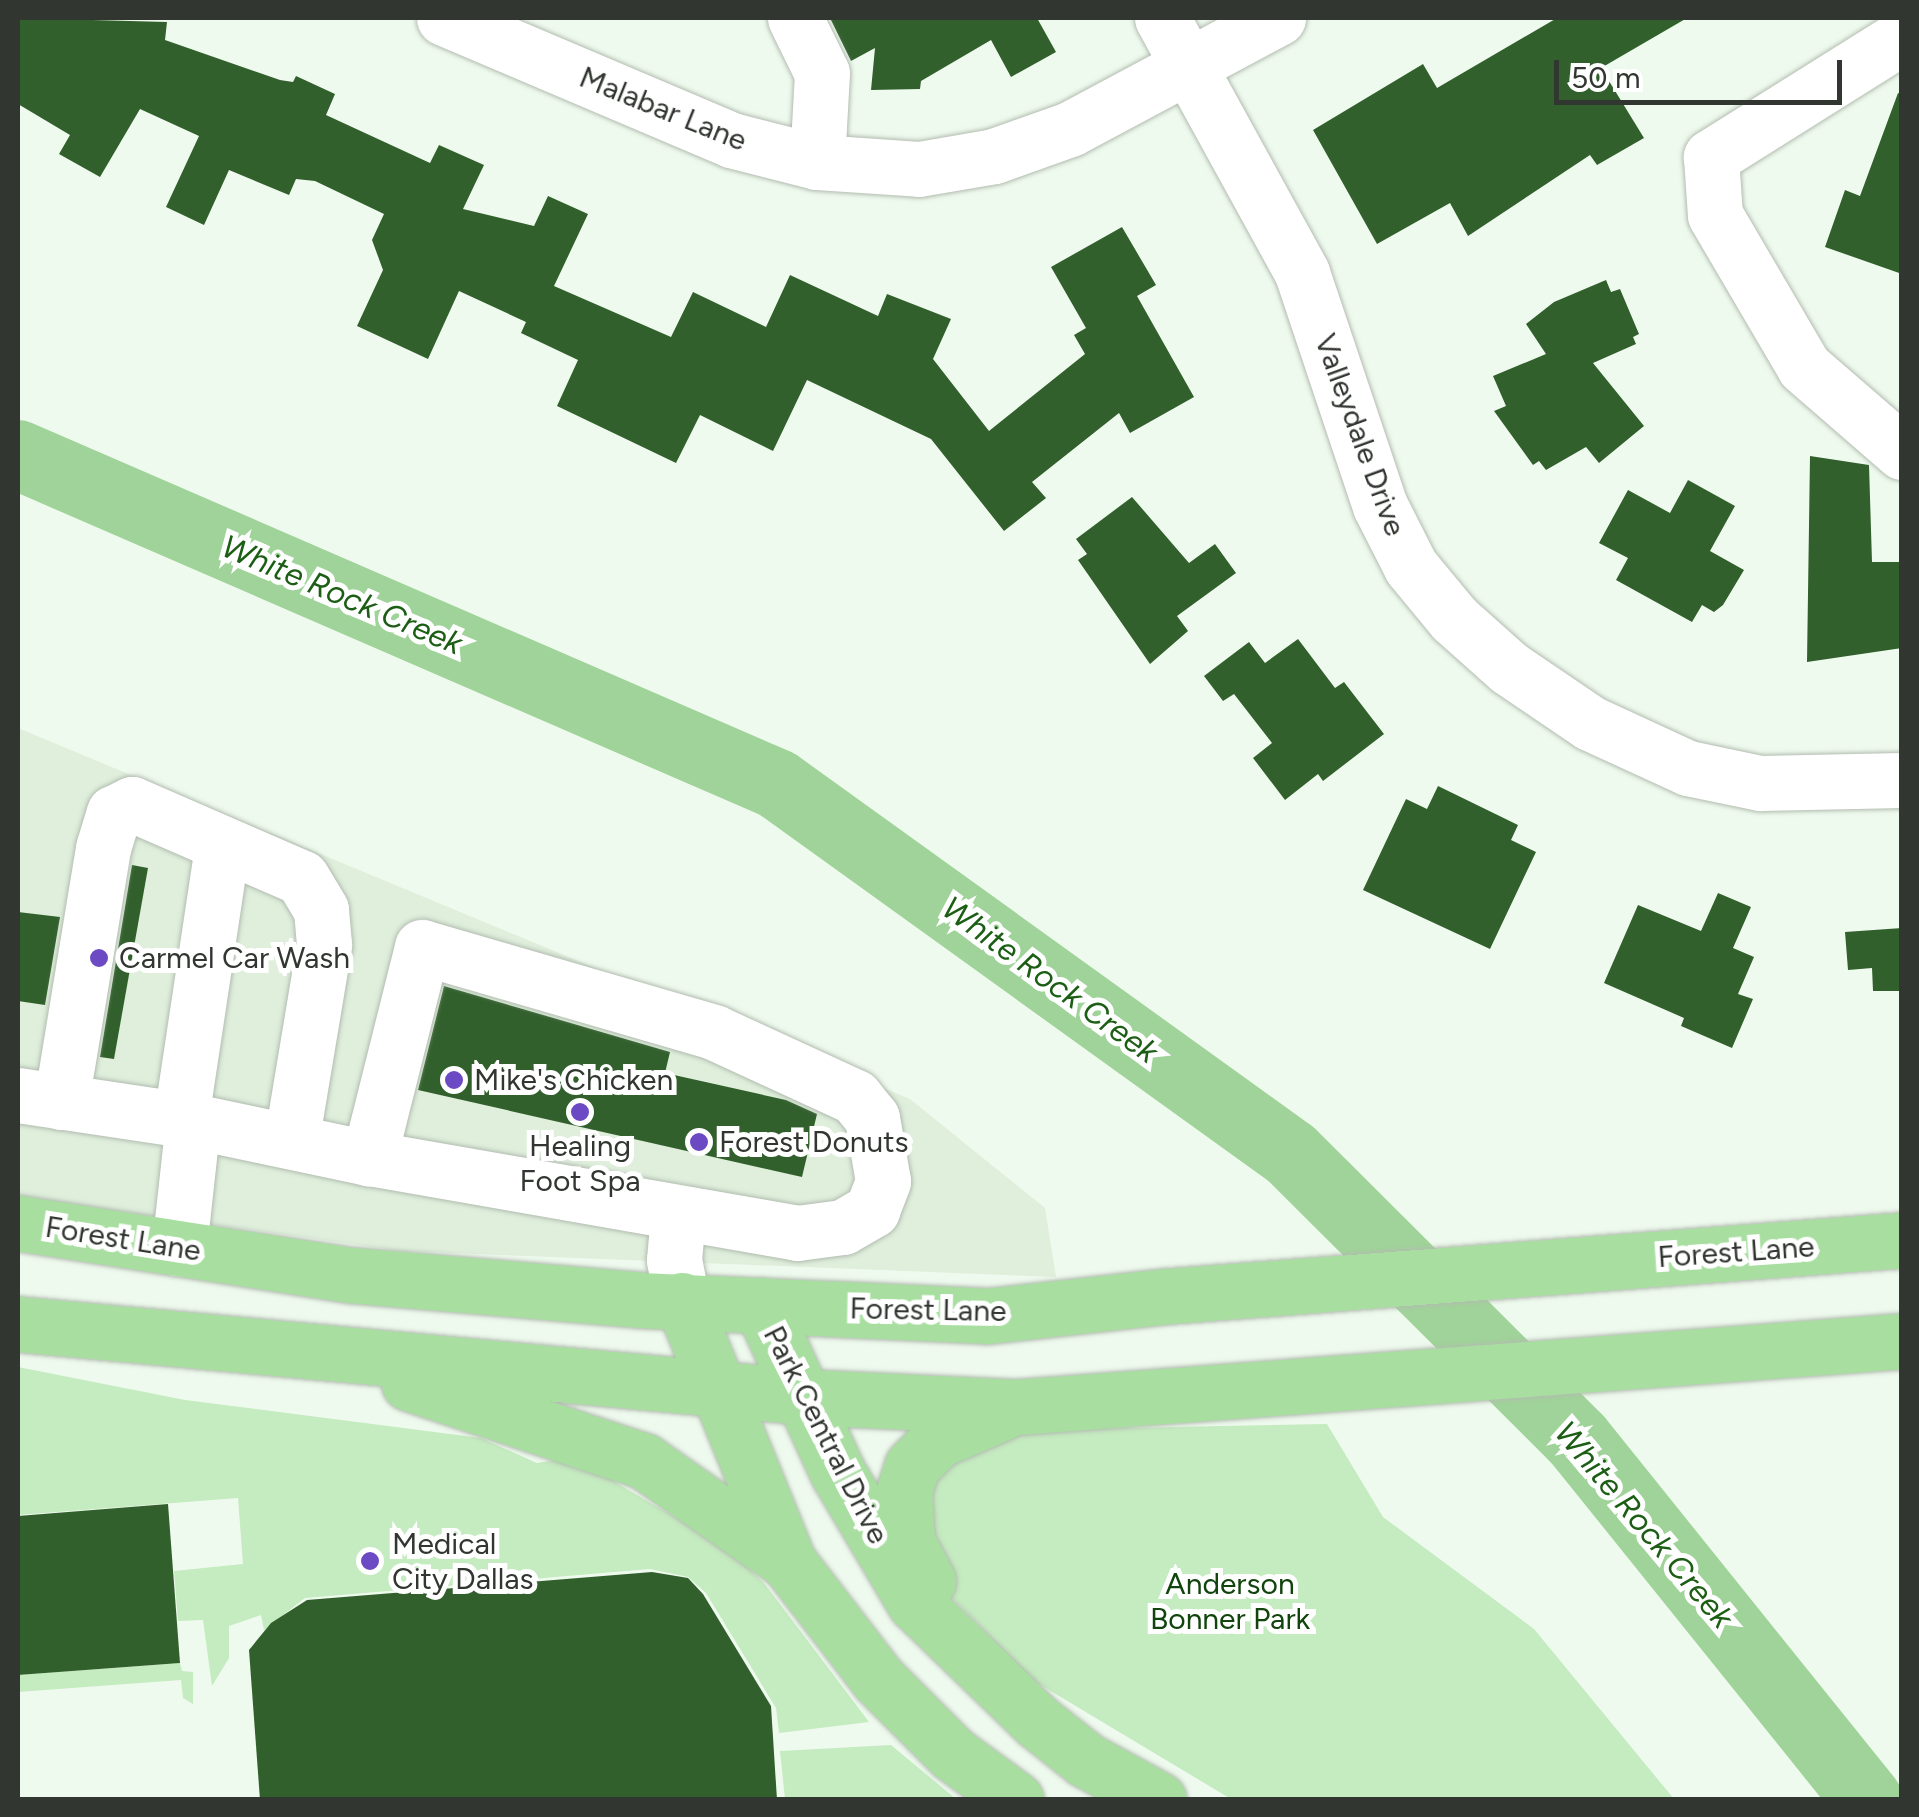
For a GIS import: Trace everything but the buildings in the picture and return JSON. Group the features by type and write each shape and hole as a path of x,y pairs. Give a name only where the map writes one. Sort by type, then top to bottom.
{"main road":[{"name":"Forest Lane","path":"18,1223 351,1275 682,1300 986,1316 1169,1296 1902,1240"},
{"path":"682,1300 714,1387 790,1563 878,1679 953,1754 1016,1800"},
{"name":"Park Central Drive","path":"762,1305 838,1474 915,1603 995,1684 1086,1760 1159,1800"},
{"path":"18,1324 806,1397 1016,1407 1220,1395 1902,1340"},
{"path":"310,1353 644,1461 790,1563"},
{"path":"995,1684 907,1542 904,1491 912,1466 938,1440 1016,1407"}],"street":[{"name":"Malabar Lane","path":"444,18 731,140 817,162 919,169 994,156 1070,129 1278,18"},
{"path":"795,18 822,73 817,162"},
{"name":"Valleydale Drive","path":"1162,18 1302,273 1380,506 1412,566 1454,618 1509,668 1590,724 1688,768 1760,783 1902,780"},
{"path":"1902,37 1711,156 1715,214 1804,367 1902,452"},
{"path":"292,1137 324,945 321,910 302,878 222,847 132,804 114,814 39,1099 292,1137 368,1158 678,1215 797,1232 844,1226 872,1210 883,1181 872,1118 855,1097 714,1032 422,947 368,1158"},
{"path":"180,1248 187,1120 222,847"},
{"path":"678,1215 674,1260 682,1300"}],"shaded area":[{"path":"18,728 910,1099 1045,1208 1056,1277 402,1251 18,1197"}],"green space":[{"path":"18,1367 185,1400 481,1438 537,1463 564,1459 591,1468 726,1547 764,1583 869,1722 779,1733 776,1708 706,1593 688,1577 650,1569 305,1598 264,1630 261,1615 229,1626 229,1658 212,1686 203,1620 178,1621 174,1571 243,1564 238,1498 18,1515"},
{"name":"Anderson Bonner Park","path":"1327,1424 1383,1517 1534,1629 1674,1799 1231,1799 1034,1681 949,1595 918,1491 934,1466 1022,1430"},
{"path":"180,1663 182,1671 193,1672 193,1704 183,1698 181,1680 18,1692 18,1675"},
{"path":"891,1745 956,1799 785,1799 780,1751"}],"waterway":[{"name":"White Rock Creek","path":"18,455 777,784 1291,1154 1578,1440 1867,1800"}],"place":[{"name":"Carmel Car Wash","path":"99,958"},
{"name":"Mike's Chicken","path":"454,1080"},
{"name":"Healing Foot Spa","path":"580,1112"},
{"name":"Forest Donuts","path":"699,1142"},
{"name":"Medical City Dallas","path":"370,1561"}]}
